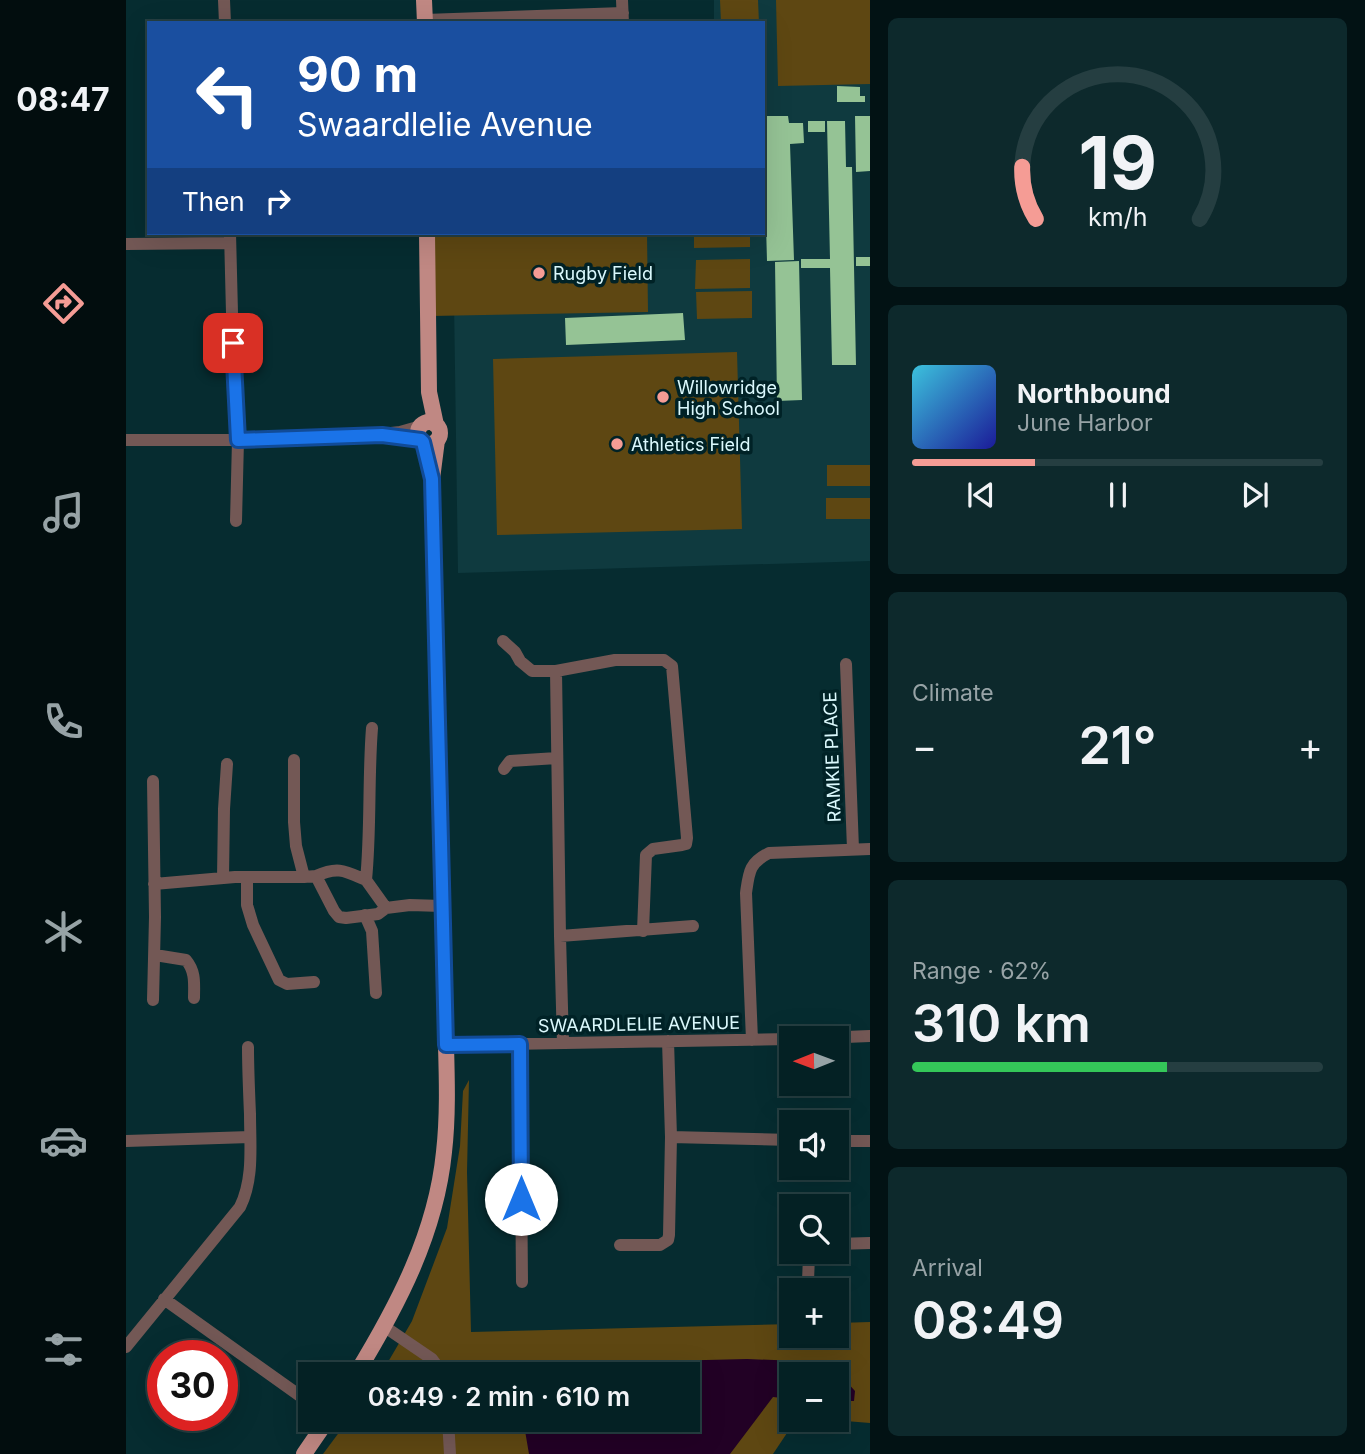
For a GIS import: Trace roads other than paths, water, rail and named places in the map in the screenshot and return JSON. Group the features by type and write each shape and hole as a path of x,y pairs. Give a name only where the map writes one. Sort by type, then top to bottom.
{"main road":[{"path":"424,0 425,21"},
{"path":"363,1362 384,1327 419,1255 439,1187 446,1122 432,479 427,433 427,235"},
{"path":"304,1454 319,1432"}],"street":[{"path":"224,0 225,21"},
{"path":"425,21 623,12"},
{"path":"126,244 230,238 234,393 238,440 236,521"},
{"path":"126,440 238,440 427,433"},
{"path":"503,641 532,671 556,671 615,660 664,660 672,666 687,838 686,844 653,849 646,855 643,931"},
{"name":"RAMKIE PLACE","path":"846,664 853,849"},
{"path":"556,671 563,1043"},
{"path":"366,880 372,729"},
{"path":"504,769 510,761 557,758"},
{"path":"294,760 296,846 310,877 336,915 346,918 378,914 386,908 442,905"},
{"path":"223,878 227,764"},
{"path":"153,781 153,1000"},
{"path":"752,1040 746,894 752,866 757,859 769,853 870,849"},
{"path":"154,884 223,878 310,877 337,869 366,880 386,908"},
{"path":"247,877 247,905 253,925 279,979 287,984 314,982"},
{"path":"365,915 372,931 376,993"},
{"path":"560,936 693,926"},
{"path":"155,955 186,960 194,975 194,999"},
{"path":"849,1037 870,1036"},
{"name":"SWAARDLELIE AVENUE","path":"446,1045 779,1039"},
{"path":"620,1245 660,1245 668,1240 671,1137 668,1041"},
{"path":"520,1044 522,1282"},
{"path":"126,1347 240,1207 244,1198 250,1178 248,1047"},
{"path":"126,1141 250,1137"},
{"path":"671,1137 779,1140"},
{"path":"849,1141 870,1141"},
{"path":"849,1244 870,1243"},
{"path":"164,1299 298,1394"},
{"path":"384,1327 434,1362"},
{"path":"449,1432 450,1454"}],"place":[{"name":"Rugby Field","path":"539,273"},
{"name":"Willowridge High School","path":"663,397"},
{"name":"Athletics Field","path":"617,444"}]}
